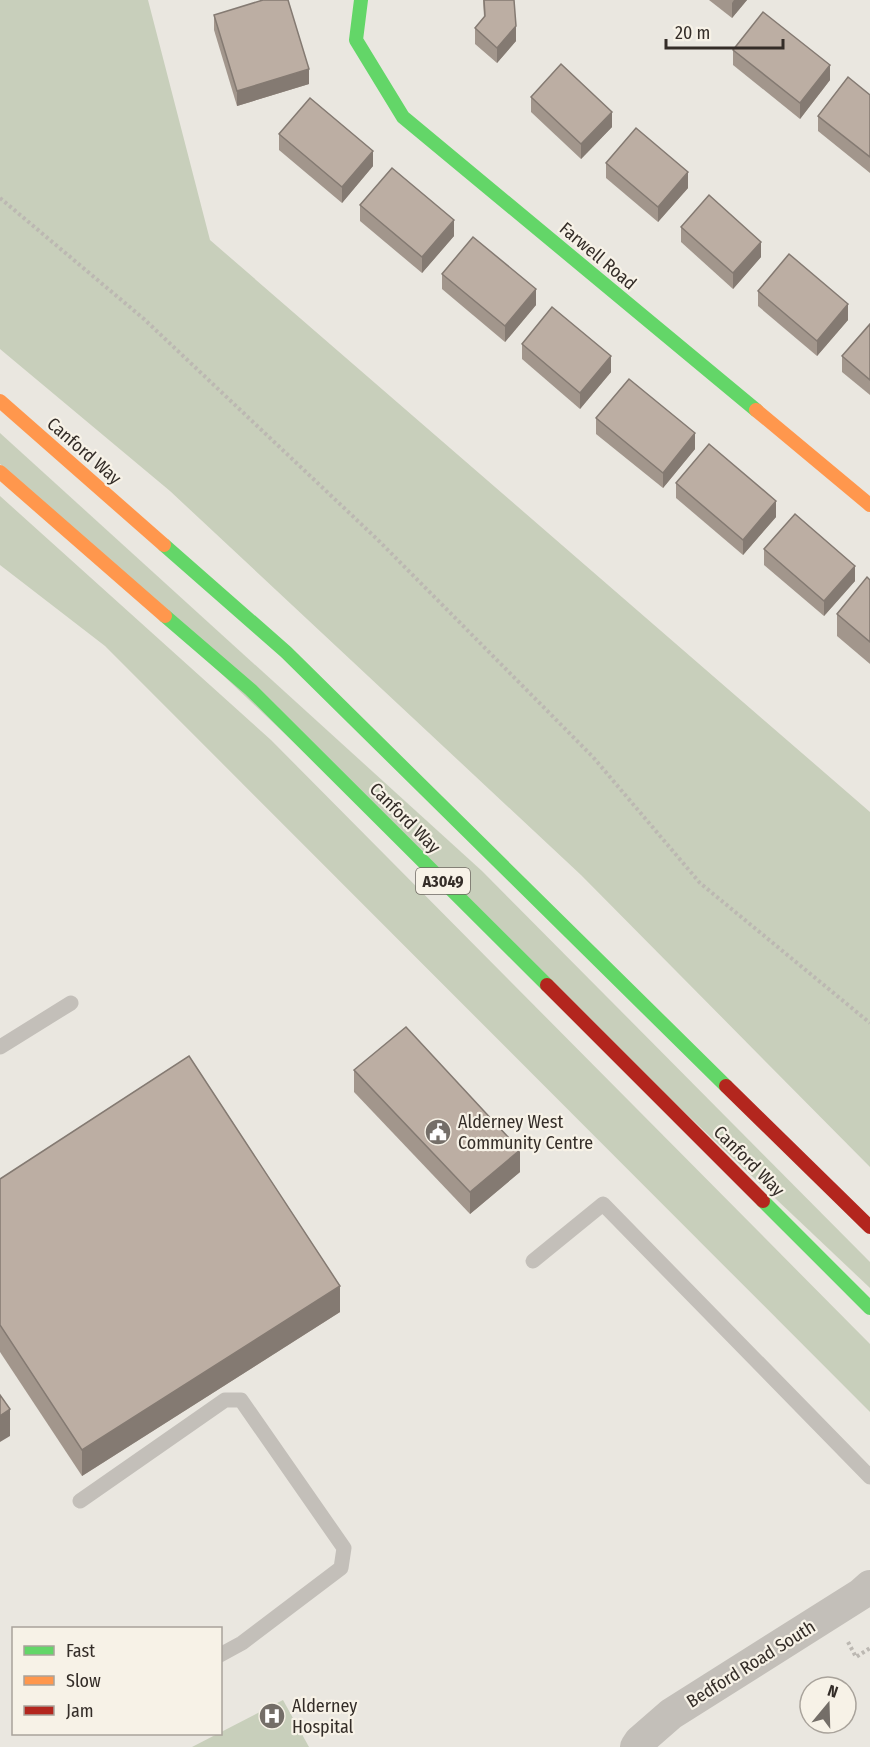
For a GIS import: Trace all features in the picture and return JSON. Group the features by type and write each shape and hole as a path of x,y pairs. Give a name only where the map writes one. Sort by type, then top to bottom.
{"main road":[{"name":"Farwell Road","path":"361,0 356,40 403,117 870,505"},
{"name":"Canford Way","path":"0,401 286,652 870,1227"},
{"name":"Canford Way","path":"0,472 251,690 870,1308"}],"street":[{"name":"Bedford Road South","path":"636,1747 671,1714 870,1586"}],"lane":[{"path":"0,1047 71,1003"},
{"path":"533,1261 603,1204 870,1477"},
{"path":"80,1501 225,1400 241,1400 344,1548 341,1568 242,1643 222,1654"}],"path":[{"path":"0,198 144,319 378,540 593,757 700,883 870,1023"}],"green space":[{"path":"0,0 148,0 210,240 870,812 870,1167 581,875 170,491 0,349"},
{"path":"0,433 482,871 870,1262 870,1288 0,464"},
{"path":"0,496 271,740 870,1344 870,1412 105,646 0,565"},
{"name":"Alderney Hospital","path":"283,1700 309,1747 192,1747 215,1735 222,1735 222,1732"}],"building":[{"path":"263,0 288,0 309,69 237,91 214,15"},
{"path":"484,0 514,0 516,26 497,48 475,28 485,16"},
{"path":"763,12 830,65 800,103 733,50"},
{"path":"561,64 612,112 581,144 531,97"},
{"path":"848,77 870,95 870,157 818,116"},
{"path":"310,98 373,151 342,187 279,134"},
{"path":"636,128 688,172 658,207 606,163"},
{"path":"392,168 454,220 422,257 360,205"},
{"path":"709,195 761,242 733,273 681,227"},
{"path":"473,237 536,289 505,326 442,274"},
{"path":"789,254 848,304 817,341 758,291"},
{"path":"552,307 611,356 580,393 522,344"},
{"path":"870,324 870,380 842,356"},
{"path":"629,379 695,433 663,473 596,418"},
{"path":"709,444 776,501 743,540 676,483"},
{"path":"795,514 855,566 824,601 764,549"},
{"path":"867,577 870,580 870,642 837,614"},
{"name":"Alderney West Community Centre","path":"406,1027 520,1150 470,1192 354,1070"},
{"path":"189,1056 340,1286 82,1450 0,1325 0,1179"},
{"path":"0,1395 10,1409 0,1416"}],"traffic: fast":[{"path":"361,0 356,40 403,117 756,410"},
{"path":"164,545 286,652 726,1086"},
{"path":"165,616 251,690 547,985"},
{"path":"763,1201 870,1308"}],"traffic: slow":[{"path":"0,401 164,545"},
{"path":"756,410 870,505"},
{"path":"0,472 165,616"}],"traffic: jam":[{"path":"547,985 763,1201"},
{"path":"726,1086 870,1227"}],"place":[{"name":"Alderney West Community Centre","path":"438,1132"},
{"name":"Alderney Hospital","path":"272,1716"}]}
